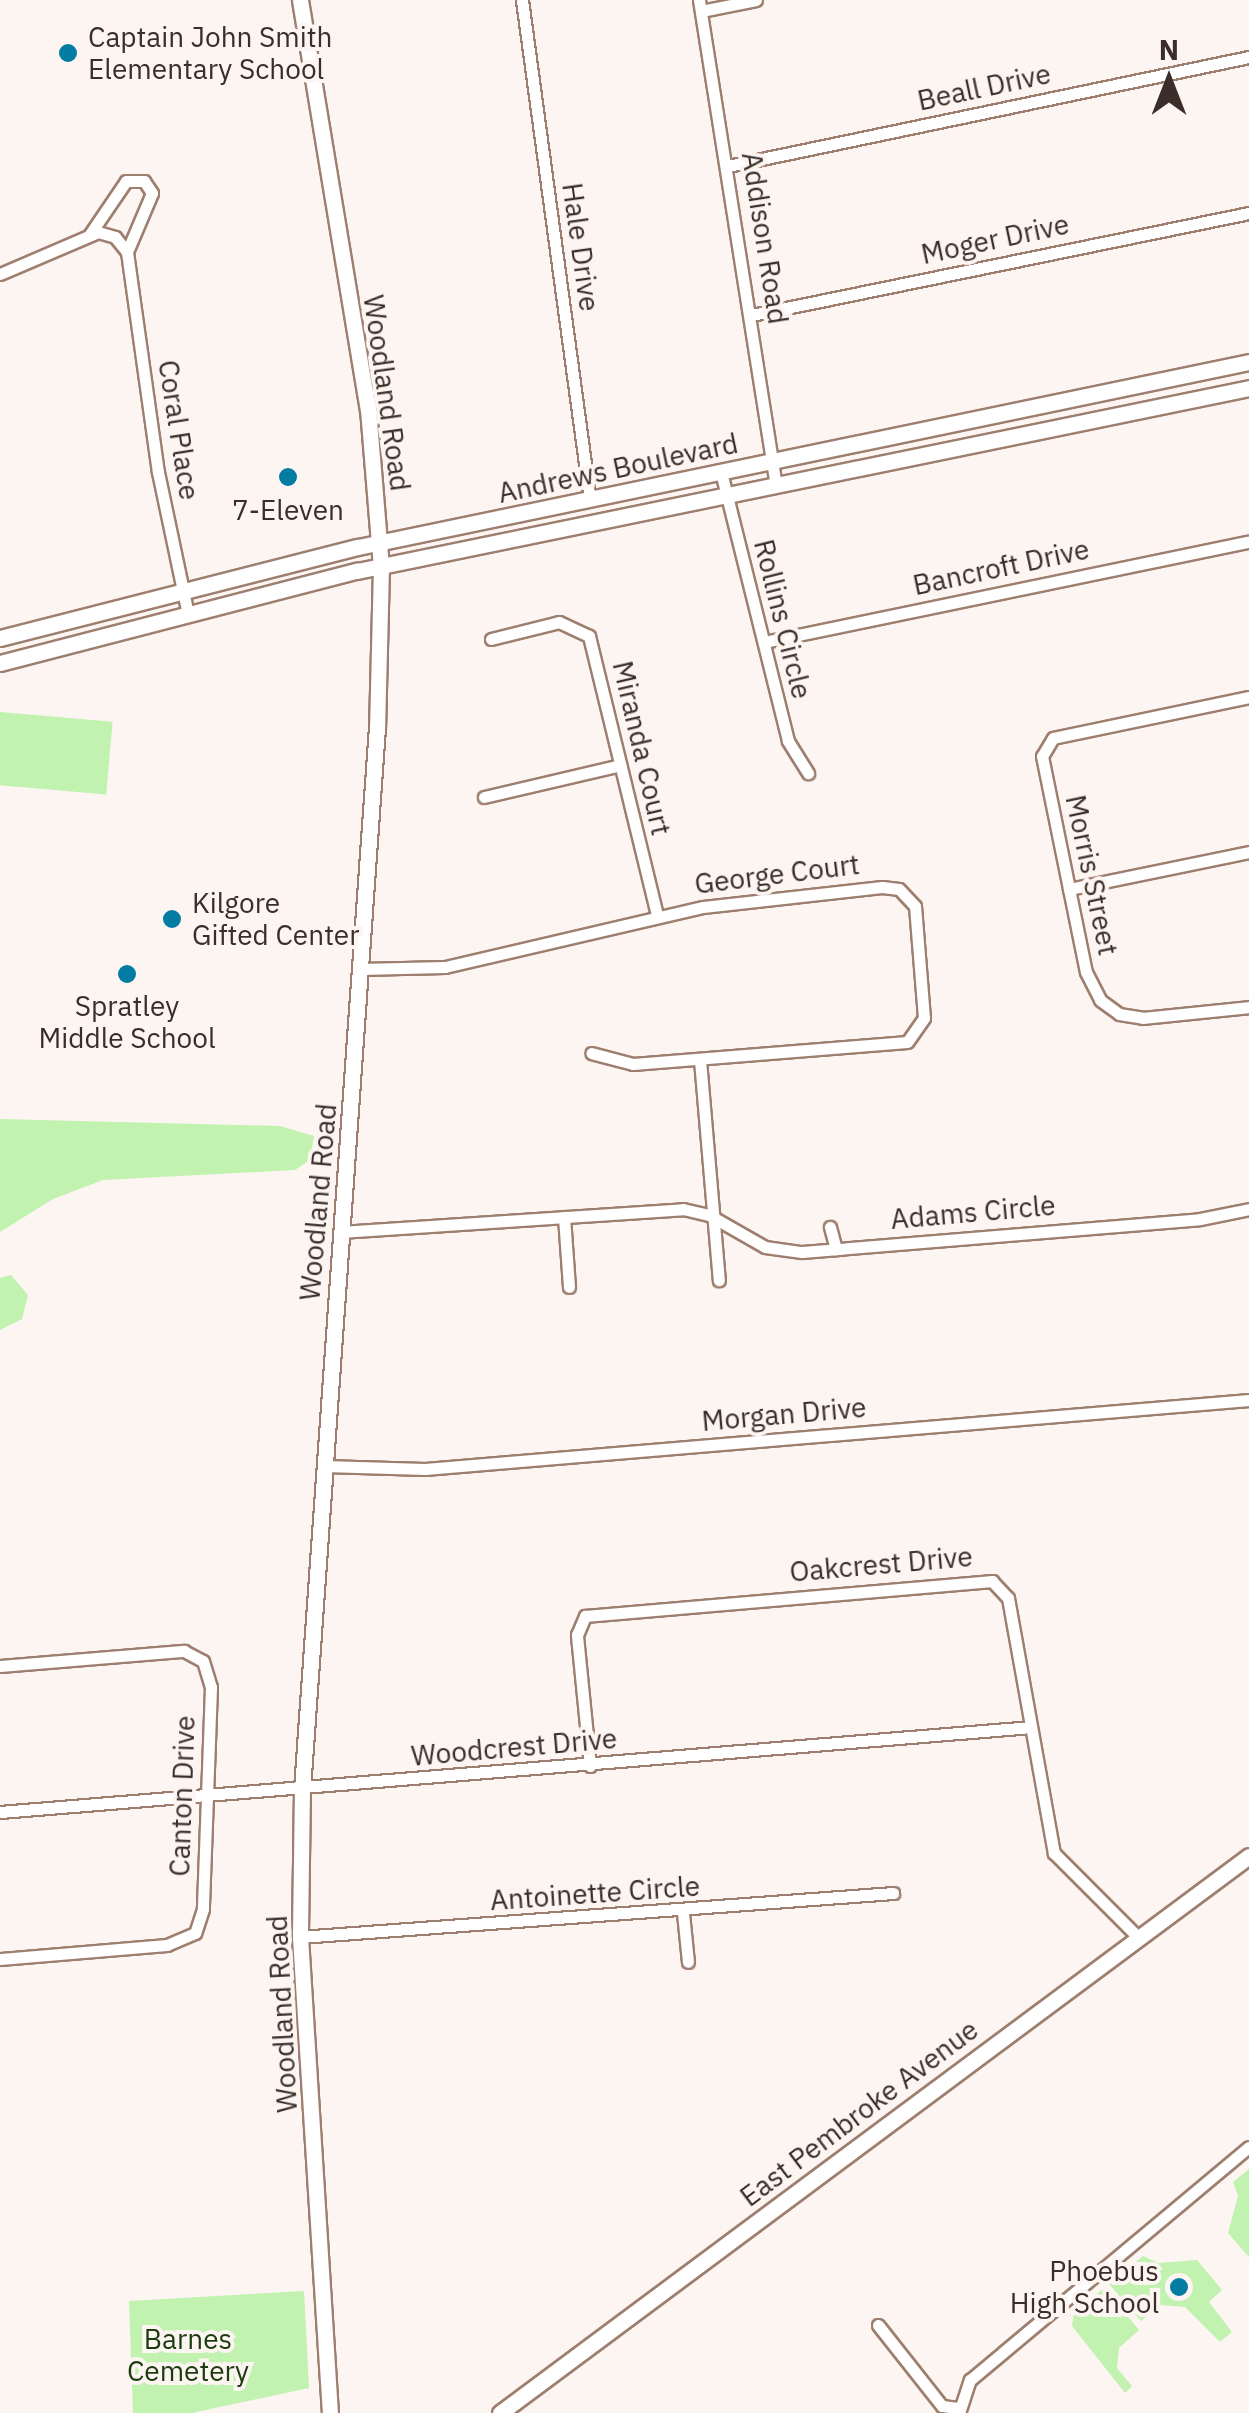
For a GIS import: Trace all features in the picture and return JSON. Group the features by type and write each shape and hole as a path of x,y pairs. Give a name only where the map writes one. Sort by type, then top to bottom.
{"main road":[{"name":"Woodland Road","path":"300,0 368,409 380,543 360,969 302,1789 300,1937 330,2413"},
{"name":"Andrews Boulevard","path":"0,638 380,543 1249,362"},
{"name":"Andrews Boulevard","path":"0,664 380,566 1249,388"},
{"name":"East Pembroke Avenue","path":"500,2413 1249,1856"}],"street":[{"name":"Hale Drive","path":"522,0 590,500"},
{"path":"700,6 756,0"},
{"name":"Addison Road","path":"700,6 776,485"},
{"name":"Beall Drive","path":"728,166 1249,57"},
{"path":"0,274 90,234 115,237 127,252 152,194 144,181 126,181 90,234"},
{"name":"Moger Drive","path":"752,315 1249,212"},
{"name":"Coral Place","path":"127,252 188,614"},
{"name":"Rollins Circle","path":"721,472 788,741 808,773"},
{"name":"Bancroft Drive","path":"764,642 1249,542"},
{"name":"Miranda Court","path":"492,639 559,622 585,631 657,915"},
{"name":"Morris Street","path":"1249,697 1062,736 1045,745 1086,972 1109,1008 1143,1018 1249,1007"},
{"path":"484,797 620,765"},
{"path":"1069,889 1249,852"},
{"name":"George Court","path":"360,969 444,967 657,915 882,887 906,894 915,906 925,1010 914,1039 633,1064 591,1053"},
{"path":"700,1060 709,1215 719,1280"},
{"name":"Adams Circle","path":"340,1232 674,1210 709,1215 772,1249 836,1249 1200,1219 1249,1209"},
{"path":"564,1217 569,1287"},
{"path":"830,1227 836,1249"},
{"name":"Morgan Drive","path":"324,1466 425,1470 1249,1400"},
{"name":"Oakcrest Drive","path":"590,1766 577,1635 580,1620 592,1613 992,1580 1008,1598 1054,1854 1138,1937"},
{"name":"Canton Drive","path":"0,1666 174,1650 203,1661 210,1688 203,1909 195,1933 167,1944 0,1960"},
{"name":"Woodcrest Drive","path":"0,1812 1031,1727"},
{"name":"Antoinette Circle","path":"300,1937 683,1913 892,1893"},
{"path":"683,1913 688,1962"},
{"path":"878,2325 942,2406 958,2410 970,2380 1249,2148"},
{"path":"518,2398 528,2412"}],"green space":[{"path":"0,712 113,722 106,795 0,785"},
{"path":"0,1119 280,1126 314,1136 310,1160 295,1170 103,1180 53,1199 0,1232"},
{"path":"11,1275 28,1295 22,1319 0,1330 0,1278"},
{"path":"1249,2169 1249,2257 1228,2233 1238,2196 1233,2182"},
{"path":"1143,2256 1158,2263 1197,2260 1222,2290 1209,2302 1232,2332 1220,2342 1185,2307 1161,2305 1141,2321 1109,2284"},
{"path":"1104,2288 1139,2330 1119,2348 1117,2368 1132,2386 1125,2393 1072,2326 1074,2313"},
{"name":"Barnes Cemetery","path":"304,2291 309,2388 192,2413 133,2413 129,2301"}],"place":[{"name":"Captain John Smith Elementary School","path":"68,53"},
{"name":"7-Eleven","path":"288,477"},
{"name":"Kilgore Gifted Center","path":"172,919"},
{"name":"Spratley Middle School","path":"127,974"},
{"name":"Phoebus High School","path":"1179,2287"}]}
